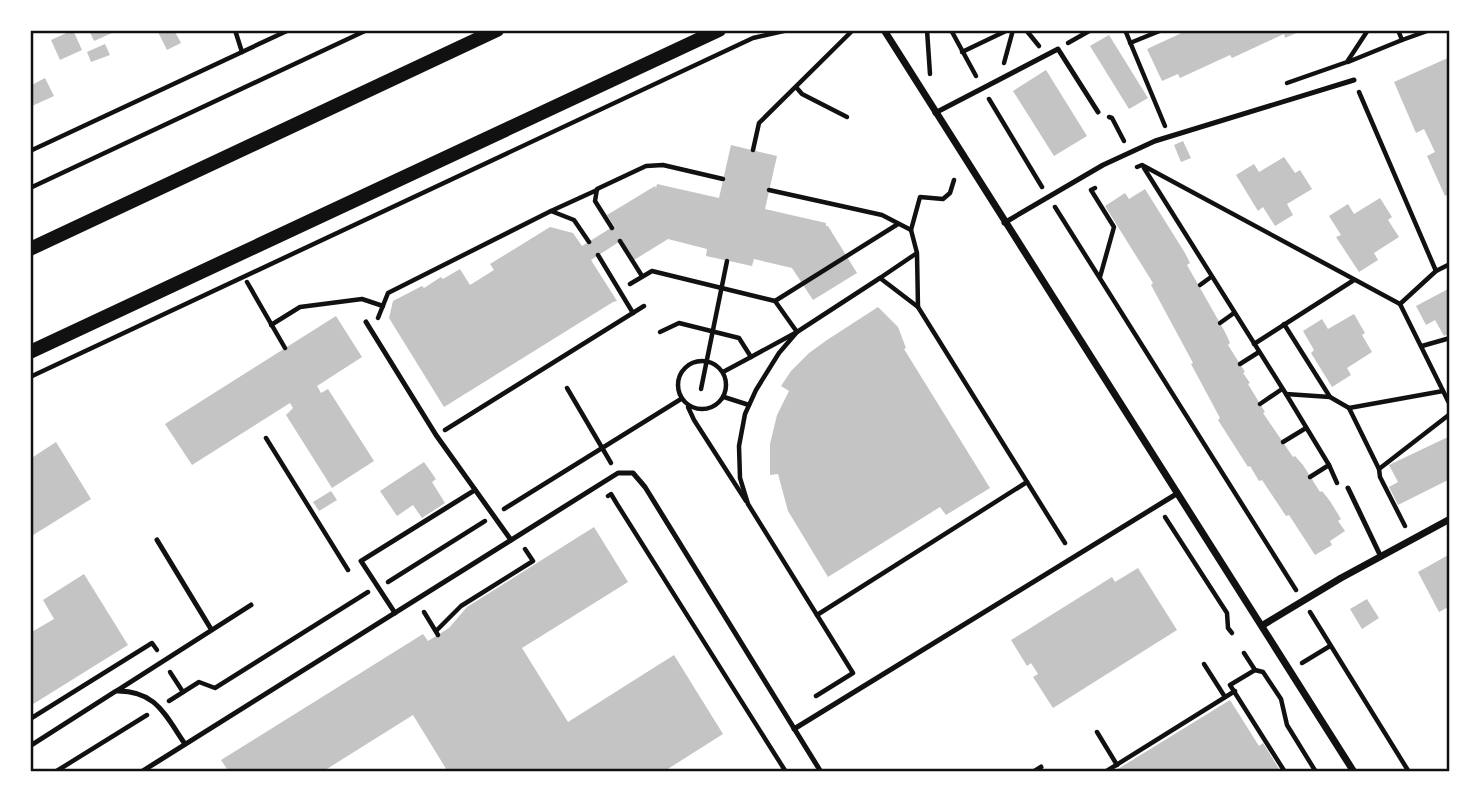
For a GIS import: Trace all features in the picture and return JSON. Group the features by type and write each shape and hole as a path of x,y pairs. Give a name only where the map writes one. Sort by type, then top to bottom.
{"main road":[{"path":"30,249 497,30"},
{"path":"30,352 719,30"}],"street":[{"path":"884,30 1354,772"},
{"path":"1263,625 1312,594 1450,519"}],"lane":[{"path":"934,110 1058,49 1098,112"},
{"path":"1004,223 1131,151 1155,141 1354,80"},
{"path":"366,323 436,435 511,540"},
{"path":"141,772 618,473 633,474 645,487 821,772"},
{"path":"1348,488 1381,557"},
{"path":"395,613 361,561 475,490"},
{"path":"794,729 1178,492"},
{"path":"157,540 211,629"},
{"path":"30,746 251,606"},
{"path":"116,691 133,691 160,706 186,744"},
{"path":"1033,772 1041,767"}],"path":[{"path":"235,30 242,52"},
{"path":"30,150 289,30"},
{"path":"30,188 367,30"},
{"path":"30,377 753,38 788,30"},
{"path":"753,150 759,123 853,30"},
{"path":"927,30 934,110"},
{"path":"951,30 982,88 1048,197 1296,591"},
{"path":"962,52 1011,30"},
{"path":"1000,78 1011,30"},
{"path":"1058,49 1091,30"},
{"path":"1125,30 1165,127"},
{"path":"1130,43 1162,30"},
{"path":"1347,62 1368,30"},
{"path":"1398,30 1402,40"},
{"path":"1347,62 1430,30"},
{"path":"1347,62 1436,271"},
{"path":"796,87 802,94 847,117"},
{"path":"1098,112 1112,118 1125,142"},
{"path":"1131,151 1284,391 1329,464 1338,485"},
{"path":"384,330 378,318 388,293 646,166 663,165 723,179"},
{"path":"1128,169 1142,165 1400,304 1450,405"},
{"path":"918,307 917,253 911,230 920,197 943,199 950,193 954,180"},
{"path":"1099,278 1114,227 1091,190 1101,185"},
{"path":"597,190 595,201 612,228"},
{"path":"769,190 882,215 911,230"},
{"path":"551,211 574,220 589,242"},
{"path":"775,301 898,223"},
{"path":"1181,245 1188,240"},
{"path":"620,241 642,276"},
{"path":"723,372 797,332 917,253"},
{"path":"597,256 633,313"},
{"path":"701,389 727,261"},
{"path":"1400,304 1436,271 1450,264"},
{"path":"630,284 652,271 775,301 797,332"},
{"path":"1200,285 1212,277"},
{"path":"880,278 918,307 1065,543"},
{"path":"1254,344 1354,280"},
{"path":"247,282 285,348"},
{"path":"271,325 300,307 362,299 383,306"},
{"path":"436,435 644,306"},
{"path":"1220,323 1234,313"},
{"path":"660,332 679,323 739,338 751,357"},
{"path":"1284,324 1330,397"},
{"path":"748,504 740,478 739,446 749,405 779,353 797,332"},
{"path":"1422,346 1450,338"},
{"path":"1240,364 1259,352"},
{"path":"688,406 701,410 715,407 724,397 727,384 723,372 707,360 693,362 681,371 677,384 681,398 853,673 812,698"},
{"path":"567,388 611,462"},
{"path":"1260,404 1284,391 1330,397 1349,408 1405,526"},
{"path":"1349,408 1443,391"},
{"path":"724,397 749,405"},
{"path":"378,588 681,398"},
{"path":"1379,469 1450,414"},
{"path":"438,419 444,430"},
{"path":"1283,442 1306,428"},
{"path":"267,438 349,572"},
{"path":"1310,477 1329,464"},
{"path":"817,615 1027,482"},
{"path":"600,501 611,494 786,772"},
{"path":"1164,516 1227,613 1228,628 1232,633"},
{"path":"514,556 536,542"},
{"path":"424,612 437,633 461,606 533,561 525,548"},
{"path":"55,772 199,682 215,688 363,595 356,583"},
{"path":"413,619 436,605"},
{"path":"1308,610 1409,772"},
{"path":"1301,664 1330,646"},
{"path":"1244,653 1255,670"},
{"path":"1204,664 1225,697"},
{"path":"1285,772 1230,685 1255,670 1263,671 1272,681 1281,699 1287,724 1317,772"},
{"path":"1105,772 1235,691"},
{"path":"1097,732 1118,765"}],"building":[{"path":"73,30 82,50 60,60 51,40"},
{"path":"89,30 110,30 112,33 94,41"},
{"path":"174,30 181,43 167,50 158,32"},
{"path":"1188,30 1303,30 1285,38 1284,34 1232,58 1230,55 1180,78 1178,74 1162,81 1147,49"},
{"path":"1109,35 1148,98 1129,109 1090,46"},
{"path":"105,44 110,55 91,62 87,52"},
{"path":"1450,57 1450,193 1445,196 1427,156 1435,152 1424,129 1416,133 1394,82"},
{"path":"1046,70 1087,136 1054,156 1013,91"},
{"path":"45,78 54,96 32,106 30,86"},
{"path":"1183,141 1191,158 1181,162 1174,145"},
{"path":"731,145 777,156 765,209 826,223 857,273 813,300 792,268 754,259 752,266 706,256 707,249 668,239 634,260 622,240 591,260 617,301 444,407 389,318 393,301 460,269 470,285 494,270 490,264 550,227 573,233 582,246 614,226 607,215 655,186 656,188 657,184 719,198"},
{"path":"1284,157 1295,173 1300,170 1312,189 1287,204 1293,215 1275,226 1263,207 1258,211 1236,175 1254,164 1259,172"},
{"path":"1145,189 1185,253 1190,263 1187,265 1225,332 1230,343 1228,345 1245,372 1243,373 1250,383 1248,384 1265,412 1263,413 1341,519 1338,521 1345,531 1330,541 1332,545 1315,555 1289,515 1286,516 1262,480 1259,481 1250,466 1248,467 1218,420 1220,418 1191,364 1193,363 1151,285 1153,283 1105,206 1125,193 1129,199"},
{"path":"1380,198 1392,217 1388,220 1399,237 1374,253 1378,260 1359,272 1336,237 1341,235 1329,216 1348,204 1354,214"},
{"path":"1450,288 1450,333 1444,336 1435,320 1426,325 1416,306"},
{"path":"878,307 898,327 906,348 904,349 990,488 946,515 940,507 828,577 788,511 778,474 770,475 770,444 777,415 789,391 781,386 791,371 809,353"},
{"path":"1354,314 1372,352 1347,368 1351,375 1332,387 1311,353 1314,350 1303,331 1322,319 1328,329"},
{"path":"336,316 362,357 317,386 321,393 328,389 374,461 332,488 286,415 293,408 290,403 192,465 165,424"},
{"path":"1450,436 1450,479 1398,505 1389,487 1398,482 1389,465"},
{"path":"56,442 91,499 30,537 30,459"},
{"path":"424,462 436,479 432,482 445,503 422,518 413,505 397,516 380,491"},
{"path":"331,491 337,500 319,511 313,502"},
{"path":"594,527 628,582 522,648 568,722 674,655 723,734 663,772 448,772 413,715 322,772 229,772 221,760 423,634 428,641 449,628 467,607"},
{"path":"1450,554 1450,606 1439,612 1418,572"},
{"path":"1138,568 1177,630 1053,708 1033,677 1038,674 1031,663 1027,666 1011,640 1112,577 1115,582"},
{"path":"84,574 128,645 30,706 30,633 54,619 43,600"},
{"path":"1367,599 1379,618 1362,629 1350,609"},
{"path":"1230,700 1259,746 1263,743 1281,772 1113,772"}]}
